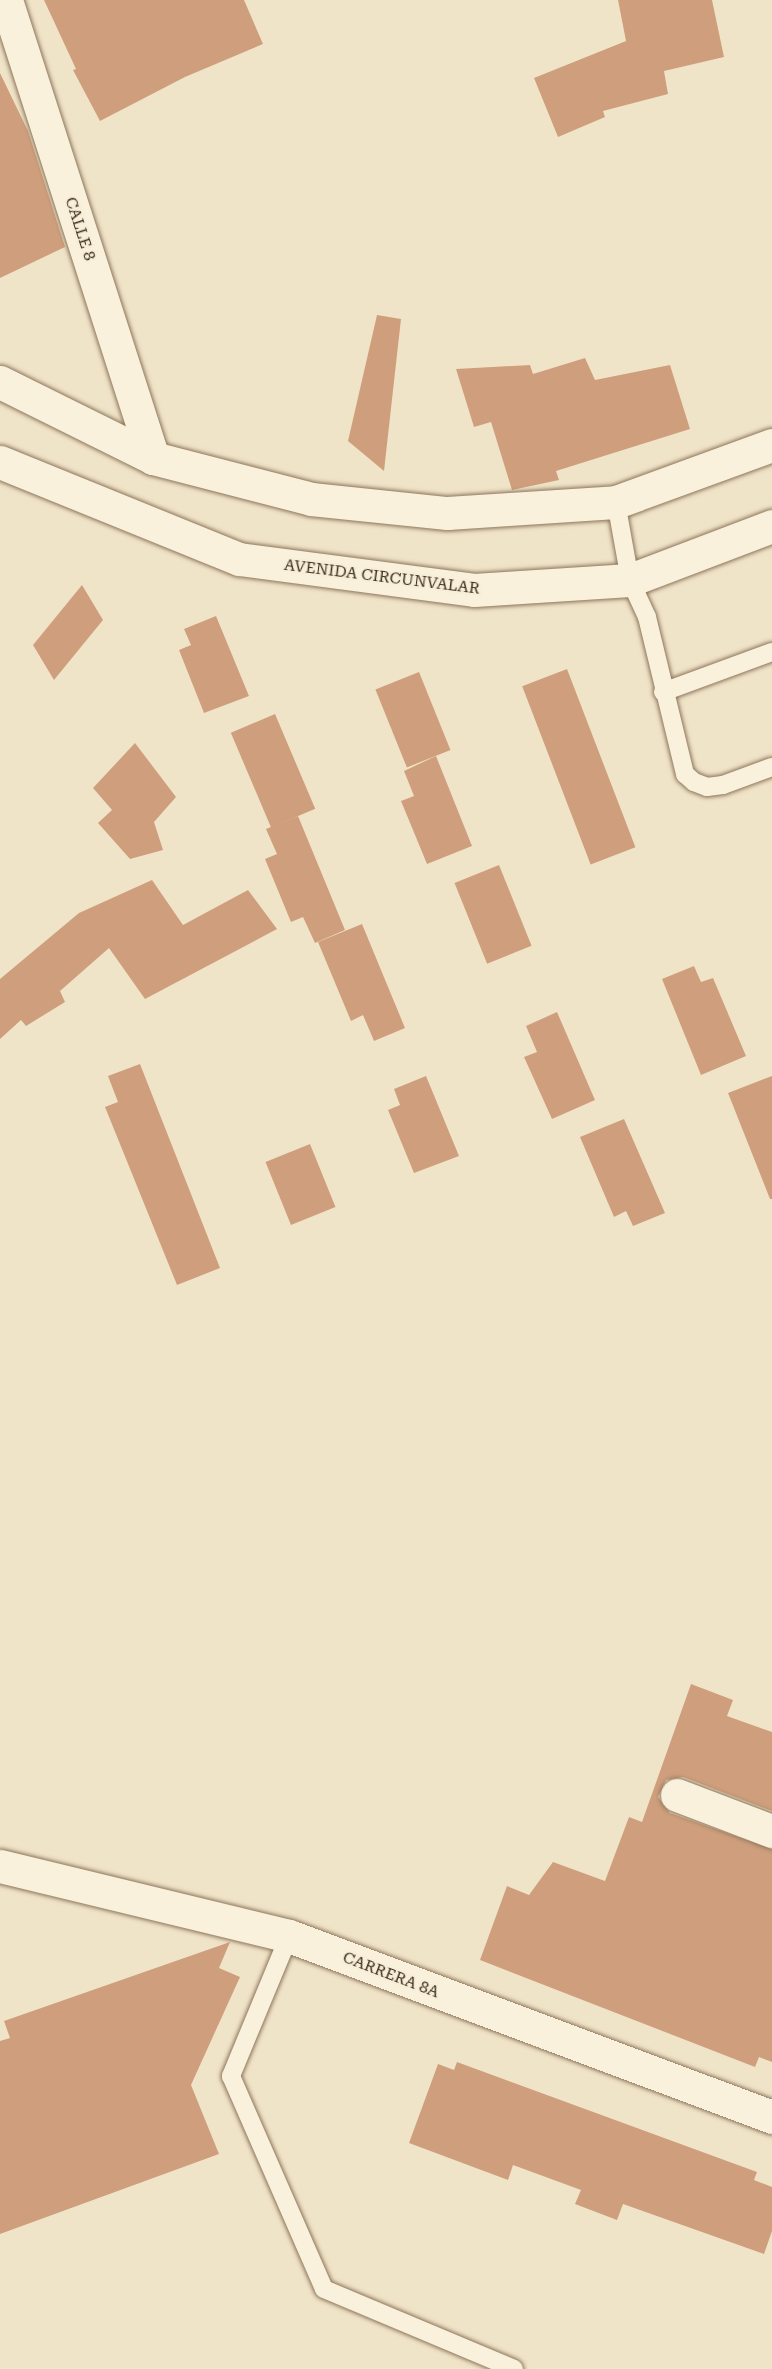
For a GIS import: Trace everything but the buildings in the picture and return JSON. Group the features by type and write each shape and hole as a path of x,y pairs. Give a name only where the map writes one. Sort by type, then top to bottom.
{"main road":[{"name":"CALLE 8","path":"6,0 153,458"},
{"path":"0,382 153,458 310,500 447,513 616,502 772,445"},
{"name":"AVENIDA CIRCUNVALAR","path":"0,462 239,559 474,590 630,580 772,526"},
{"path":"677,1795 772,1831"},
{"name":"CARRERA 8A","path":"0,1866 289,1936 772,2117"}],"lane":[{"path":"616,502 630,580 647,617 663,692 685,774 694,782 707,787 723,785 772,767"},
{"path":"663,692 772,652"},
{"path":"289,1936 231,2076 324,2289 514,2369"}]}
